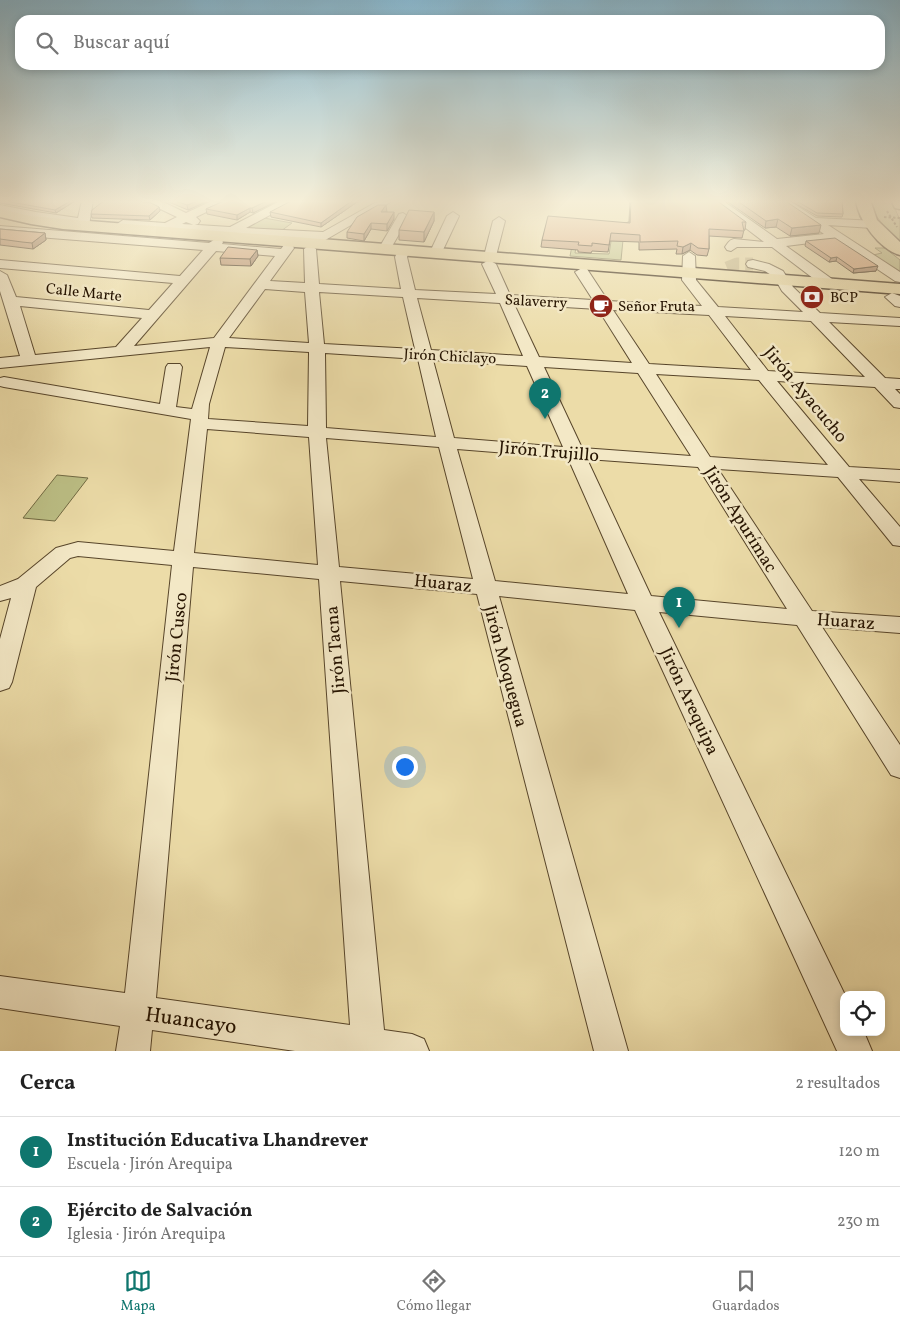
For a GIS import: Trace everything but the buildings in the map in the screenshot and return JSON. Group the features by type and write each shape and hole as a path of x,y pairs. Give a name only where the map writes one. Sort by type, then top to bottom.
{"main road":[{"path":"351,249 490,260 722,271 898,296"},
{"path":"397,252 436,252 582,272 689,269 782,280 827,282 898,296"}],"street":[{"path":"121,351 207,249"},
{"name":"Jirón Cusco","path":"133,1051 184,559 200,418 207,379 219,342 262,284 301,249"},
{"name":"Jirón Tacna","path":"305,249 312,289 318,347 318,433 328,572 369,1048"},
{"path":"490,260 493,249"},
{"path":"763,249 782,280 814,317 900,403"},
{"path":"783,249 827,282"},
{"path":"856,249 900,278"},
{"name":"Jirón Moquegua","path":"397,252 484,587 611,1051"},
{"path":"767,258 775,262 806,266"},
{"name":"Jirón Arequipa","path":"490,260 504,299 643,602 840,1020"},
{"path":"0,264 183,280"},
{"path":"753,264 782,280"},
{"path":"22,266 0,273 29,360"},
{"name":"Jirón Ayacucho","path":"689,269 713,312 900,540"},
{"name":"Jirón Apurímac","path":"582,272 900,767"},
{"name":"Salaverry","path":"262,284 312,289 900,322"},
{"name":"Calle Marte","path":"13,308 39,304 153,315"},
{"name":"Jirón Chiclayo","path":"0,363 219,342 900,384"},
{"path":"167,410 174,367"},
{"name":"Jirón Trujillo","path":"4,382 167,410 200,418 318,433 900,476"},
{"name":"Huaraz","path":"0,594 26,584 63,553 78,549 803,618 900,625"},
{"path":"0,682 26,584"},
{"name":"Huancayo","path":"0,992 369,1048 412,1051"},
{"path":"848,1036 855,1051"}],"green space":[{"path":"571,249 576,249 575,253 609,254 610,249 622,249 621,260 570,256"},
{"path":"876,249 886,249 900,260 900,272 873,255 882,253"},
{"path":"57,475 88,478 55,521 23,518"}],"tunnel":[{"path":"727,268 737,264 753,264"}],"place":[{"name":"BCP","path":"812,297"},
{"name":"Señor Fruta","path":"601,306"},
{"name":"Ejército de Salvación","path":"545,419"},
{"name":"Institución Educativa Lhandrever","path":"679,628"}]}
